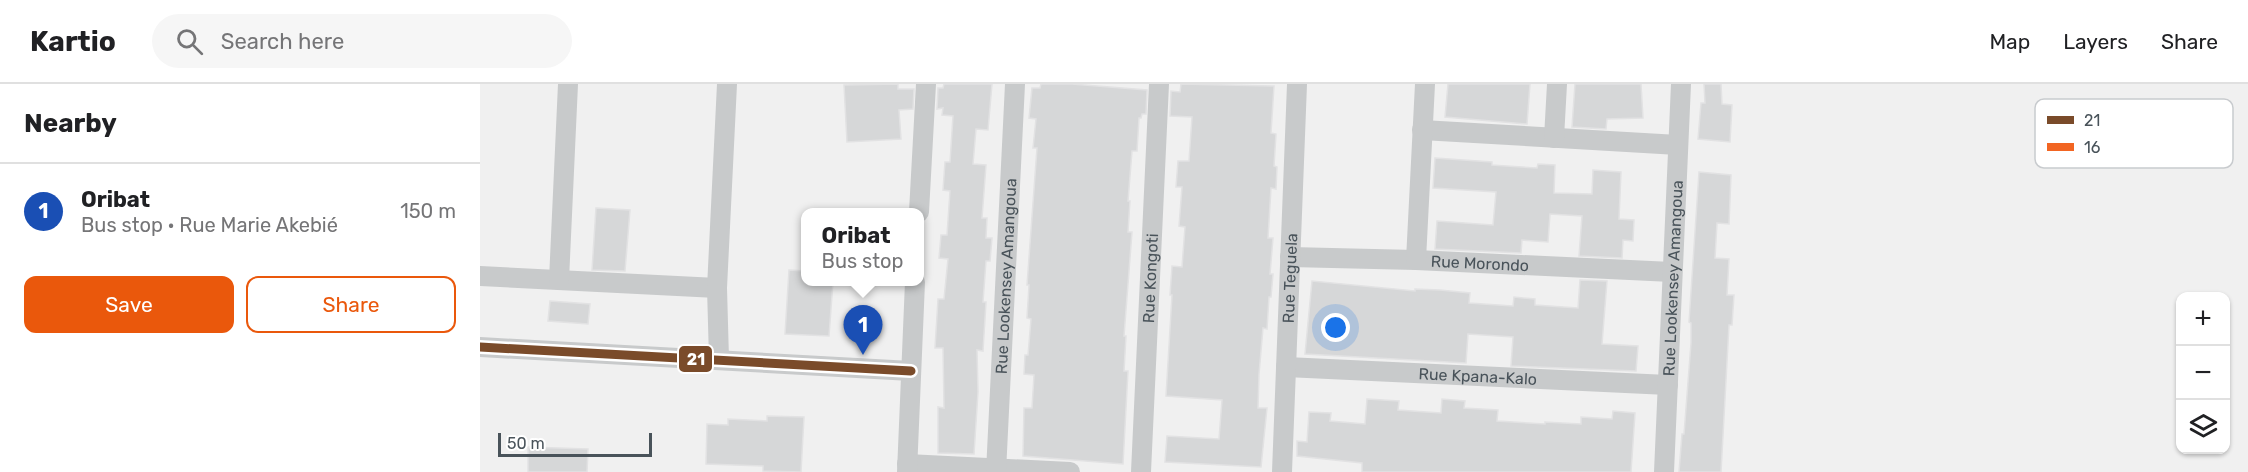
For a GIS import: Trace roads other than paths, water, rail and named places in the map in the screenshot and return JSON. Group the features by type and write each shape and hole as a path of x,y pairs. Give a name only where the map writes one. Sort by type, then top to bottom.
{"street":[{"path":"560,280 568,84"},
{"path":"719,359 717,288 727,84"},
{"path":"919,208 926,84"},
{"name":"Rue Lookensey Amangoua","path":"996,470 1015,84"},
{"name":"Rue Kongoti","path":"1141,472 1160,84"},
{"name":"Rue Teguela","path":"1282,472 1297,84"},
{"path":"1416,260 1425,84"},
{"path":"1554,138 1557,84"},
{"name":"Rue Lookensey Amangoua","path":"1664,472 1681,84"},
{"path":"1422,130 1678,145"},
{"name":"Rue Morondo","path":"1290,257 1416,260 1672,273"},
{"path":"480,276 717,288"},
{"path":"915,286 907,468 1070,472"},
{"path":"480,347 911,371"},
{"name":"Rue Kpana-Kalo","path":"1286,367 1668,385"}],"place":[{"name":"Oribat","path":"863,355"}]}
